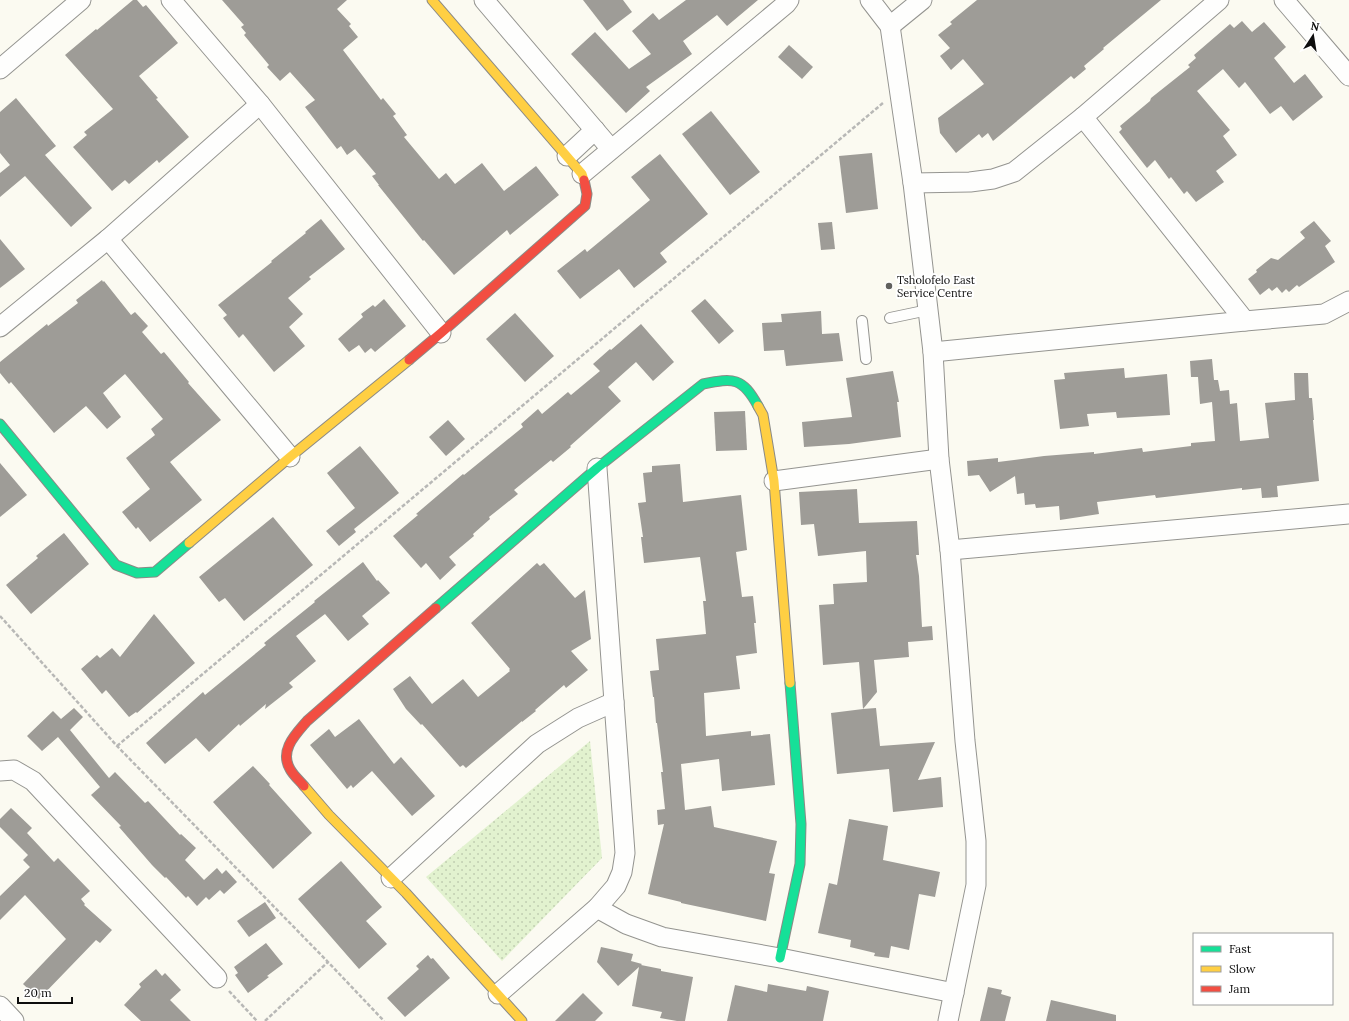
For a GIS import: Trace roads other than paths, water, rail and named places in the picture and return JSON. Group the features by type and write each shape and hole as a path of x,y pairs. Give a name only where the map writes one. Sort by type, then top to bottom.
{"street":[{"path":"0,69 81,0"},
{"path":"171,0 260,104 442,333"},
{"path":"0,424 116,565 137,573 155,572 290,457 442,333 585,206 588,194 582,174 432,0"},
{"path":"484,0 611,149"},
{"path":"582,174 789,0"},
{"path":"870,0 890,26 913,183 933,352 939,459 950,550 965,741 976,841 976,885 948,1021"},
{"path":"890,26 922,0"},
{"path":"913,183 970,182 1014,172 1083,117 1219,0"},
{"path":"1284,0 1349,76"},
{"path":"0,327 108,239 260,104"},
{"path":"1083,117 1246,320"},
{"path":"567,156 595,130"},
{"path":"108,239 290,457"},
{"path":"933,352 1246,320 1324,314 1349,301"},
{"path":"522,1021 391,878 330,815 289,768 286,754 290,741 307,721 597,468 703,384 723,380 738,382 750,392 763,415 774,481 801,824 800,864 780,958"},
{"path":"774,481 939,459"},
{"path":"498,994 597,908 616,886 622,872 626,853 597,468"},
{"path":"950,550 1349,514"},
{"path":"391,878 537,744 578,718 614,702"},
{"path":"0,771 14,770 33,781 217,978"},
{"path":"597,908 626,924 662,937 780,958 954,993"},
{"path":"0,1006 14,1021"}],"lane":[{"path":"890,318 928,310"},
{"path":"862,321 866,359"}],"place":[{"name":"Tsholofelo East Service Centre","path":"889,286"}]}
